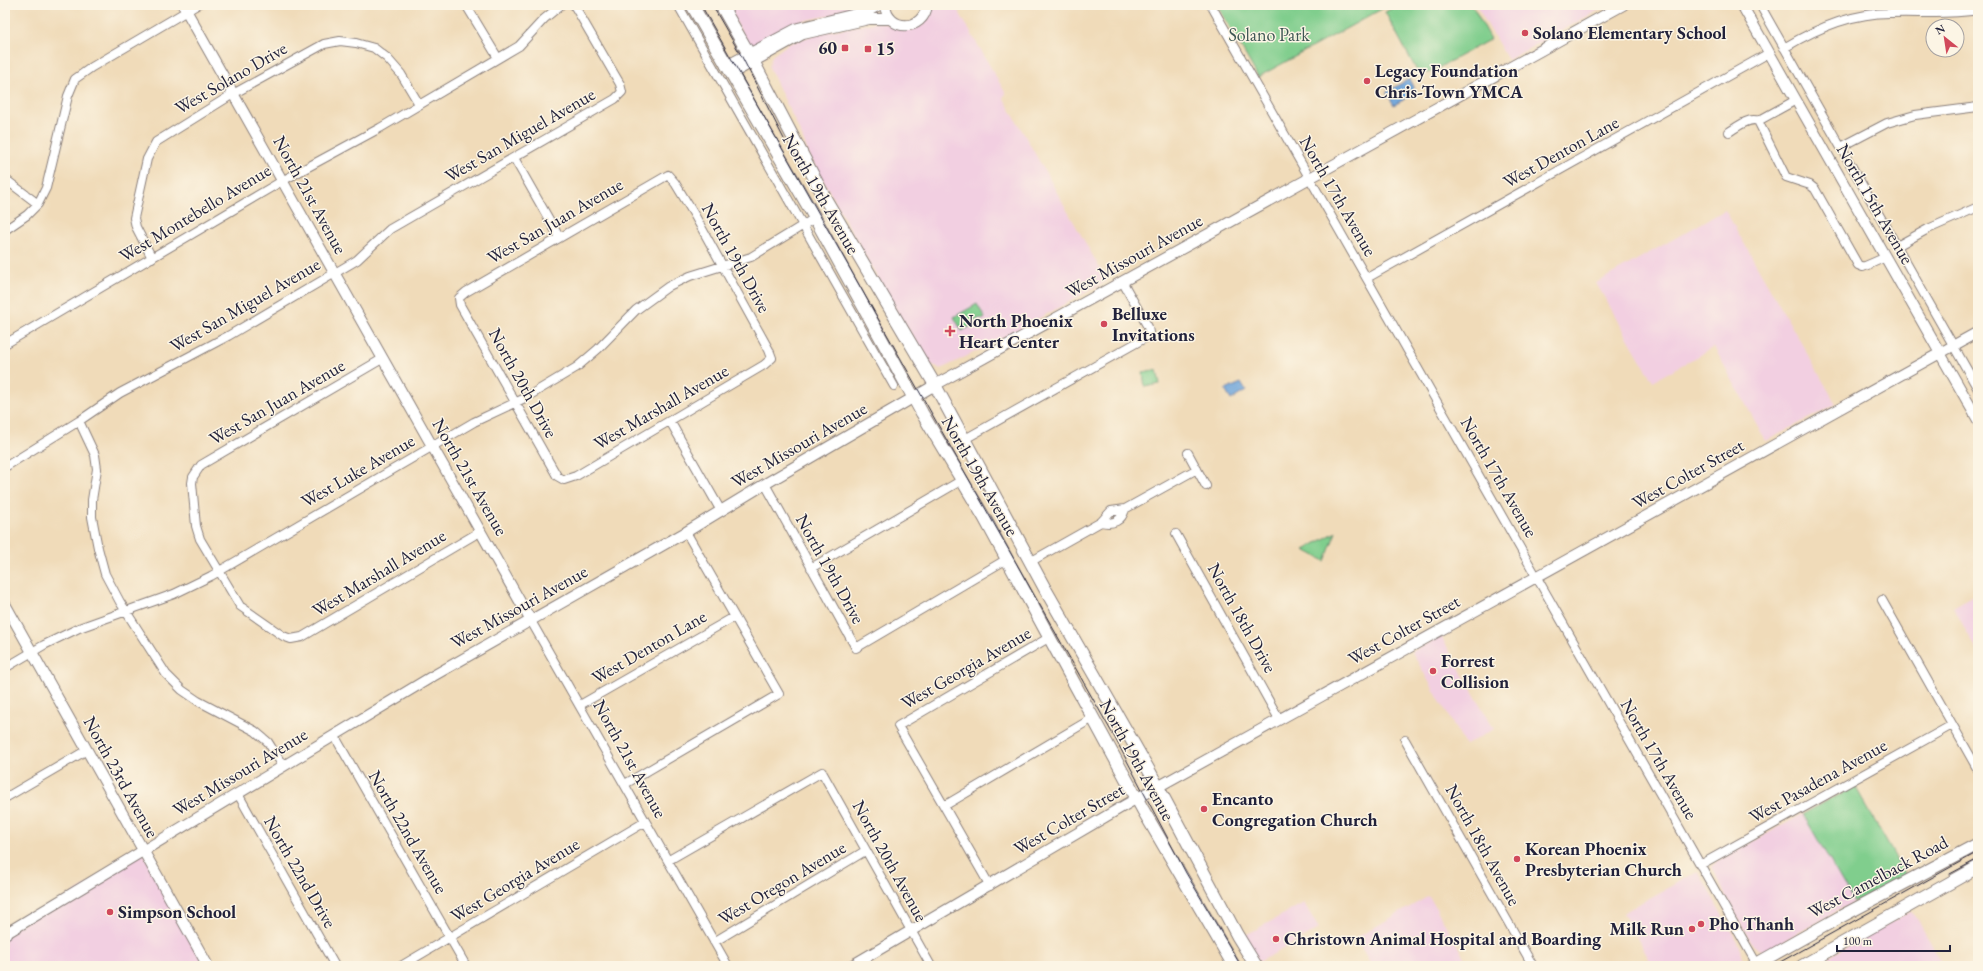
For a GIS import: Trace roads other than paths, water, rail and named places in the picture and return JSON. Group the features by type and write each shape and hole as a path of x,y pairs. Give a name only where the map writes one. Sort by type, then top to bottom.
{"main road":[{"name":"North 19th Avenue","path":"692,5 815,218 913,398 1007,559 1137,799 1196,903 1234,966"},
{"name":"North 19th Avenue","path":"721,5 751,57 826,200 935,385 1030,562 1158,787 1237,935 1256,966"},
{"name":"West Camelback Road","path":"1756,965 1844,915 1978,844"},
{"path":"1802,966 1978,867"}],"street":[{"path":"5,230 27,216 38,204 46,188 68,96 76,79 92,67 184,8 197,5"},
{"path":"466,5 498,58"},
{"name":"West Montebello Avenue","path":"5,344 282,181 519,46 544,19 561,5"},
{"name":"West San Miguel Avenue","path":"5,467 79,421 120,393 228,336 334,272 357,260 390,229 615,99 622,92 620,84 574,5"},
{"name":"North 19th Avenue","path":"678,5 894,386"},
{"path":"729,70 798,28 868,11 879,5"},
{"path":"885,5 886,13 890,19 899,25 908,26 920,20 924,16 927,5"},
{"name":"North 17th Avenue","path":"1211,5 1756,965"},
{"name":"West Missouri Avenue","path":"5,934 433,676 686,532 935,385 1623,5"},
{"name":"North 15th Avenue","path":"1742,5 1978,420"},
{"name":"North 15th Avenue","path":"1760,5 1978,389"},
{"name":"North 21st Avenue","path":"184,8 728,966"},
{"path":"1784,48 1807,35 1833,24 1860,16 1921,9 1961,12 1978,10"},
{"path":"751,57 803,34 869,18 890,19"},
{"name":"West Solano Drive","path":"152,258 136,227 134,218 147,159 156,142 233,94 324,44 340,41 356,43 374,48 387,58 401,74 419,104"},
{"name":"West Denton Lane","path":"1367,278 1769,53"},
{"path":"1729,132 1750,120 1754,119 1758,121 1796,100"},
{"path":"1841,147 1887,123 1908,117 1978,107"},
{"path":"1758,121 1786,177 1810,185 1815,189 1858,265 1863,267 1886,257"},
{"path":"514,158 559,237"},
{"name":"West San Juan Avenue","path":"459,298 466,292 559,237 668,175"},
{"name":"North 19th Drive","path":"668,175 675,184 723,266 772,358"},
{"path":"5,179 38,204"},
{"path":"1897,246 1928,229 1978,207"},
{"name":"West Luke Avenue","path":"5,668 32,652 79,628 174,594 218,572 484,416 515,403 577,367 598,349 636,310 656,294 690,276 751,257 815,218"},
{"path":"965,440 1138,342 1149,333 1148,327 1122,281"},
{"name":"North 20th Drive","path":"459,298 460,304 557,476 564,480"},
{"name":"West Colter Street","path":"851,966 1158,787 1978,332"},
{"name":"West Marshall Avenue","path":"564,480 576,476 670,421 764,365 772,358"},
{"name":"West San Juan Avenue","path":"218,572 200,539 196,526 193,477 201,465 382,359"},
{"path":"79,421 95,455 96,469 92,500 92,517 98,548 105,574 125,611 166,674 182,690 214,711 255,731 268,742 283,766"},
{"path":"670,421 721,510"},
{"path":"1188,453 1206,486"},
{"path":"1030,562 1102,522 1111,511 1125,509 1197,469"},
{"path":"811,568 962,480"},
{"name":"North 19th Drive","path":"765,484 856,648 1007,559"},
{"path":"1102,522 1107,523 1118,521 1123,515 1125,509"},
{"name":"West Marshall Avenue","path":"218,572 240,606 283,636 291,639 302,637 481,531"},
{"path":"625,784 779,694 686,532"},
{"name":"North 18th Drive","path":"1176,534 1279,719"},
{"path":"1882,600 1978,770"},
{"name":"North 23rd Avenue","path":"5,604 208,966"},
{"name":"West Denton Lane","path":"580,705 734,617"},
{"name":"West Georgia Avenue","path":"944,806 898,726 1050,637"},
{"path":"990,886 944,806 1093,718"},
{"name":"West Pasadena Avenue","path":"1700,865 1952,725"},
{"name":"North 22nd Avenue","path":"334,735 466,966"},
{"name":"North 18th Avenue","path":"1405,740 1533,966"},
{"path":"5,798 87,750"},
{"name":"North 20th Avenue","path":"669,860 822,772 865,851 931,966"},
{"name":"North 22nd Drive","path":"238,794 336,966"},
{"name":"West Georgia Avenue","path":"401,966 645,822"},
{"name":"West Oregon Avenue","path":"714,942 865,851"}],"water":[{"path":"1409,79 1416,93 1394,105 1386,92"},
{"path":"1241,383 1246,391 1231,400 1225,390"}],"tram line":[{"path":"701,5 1115,738 1186,873 1241,966"},
{"path":"712,5 742,57 784,139"},
{"path":"1773,966 1978,852"},
{"path":"1950,874 1978,859"}],"place":[{"name":"Solano Elementary School","path":"1525,33"},
{"name":"60","path":"845,48"},
{"name":"15","path":"868,49"},
{"name":"Legacy Foundation Chris-Town YMCA","path":"1367,81"},
{"name":"Belluxe Invitations","path":"1104,324"},
{"name":"North Phoenix Heart Center","path":"950,331"},
{"name":"Forrest Collision","path":"1433,671"},
{"name":"Encanto Congregation Church","path":"1204,809"},
{"name":"Korean Phoenix Presbyterian Church","path":"1517,859"},
{"name":"Simpson School","path":"110,912"},
{"name":"Pho Thanh","path":"1701,924"},
{"name":"Milk Run","path":"1692,929"},
{"name":"Christown Animal Hospital and Boarding","path":"1276,939"}],"park label":[{"name":"Solano Park","path":"1269,35"}]}
